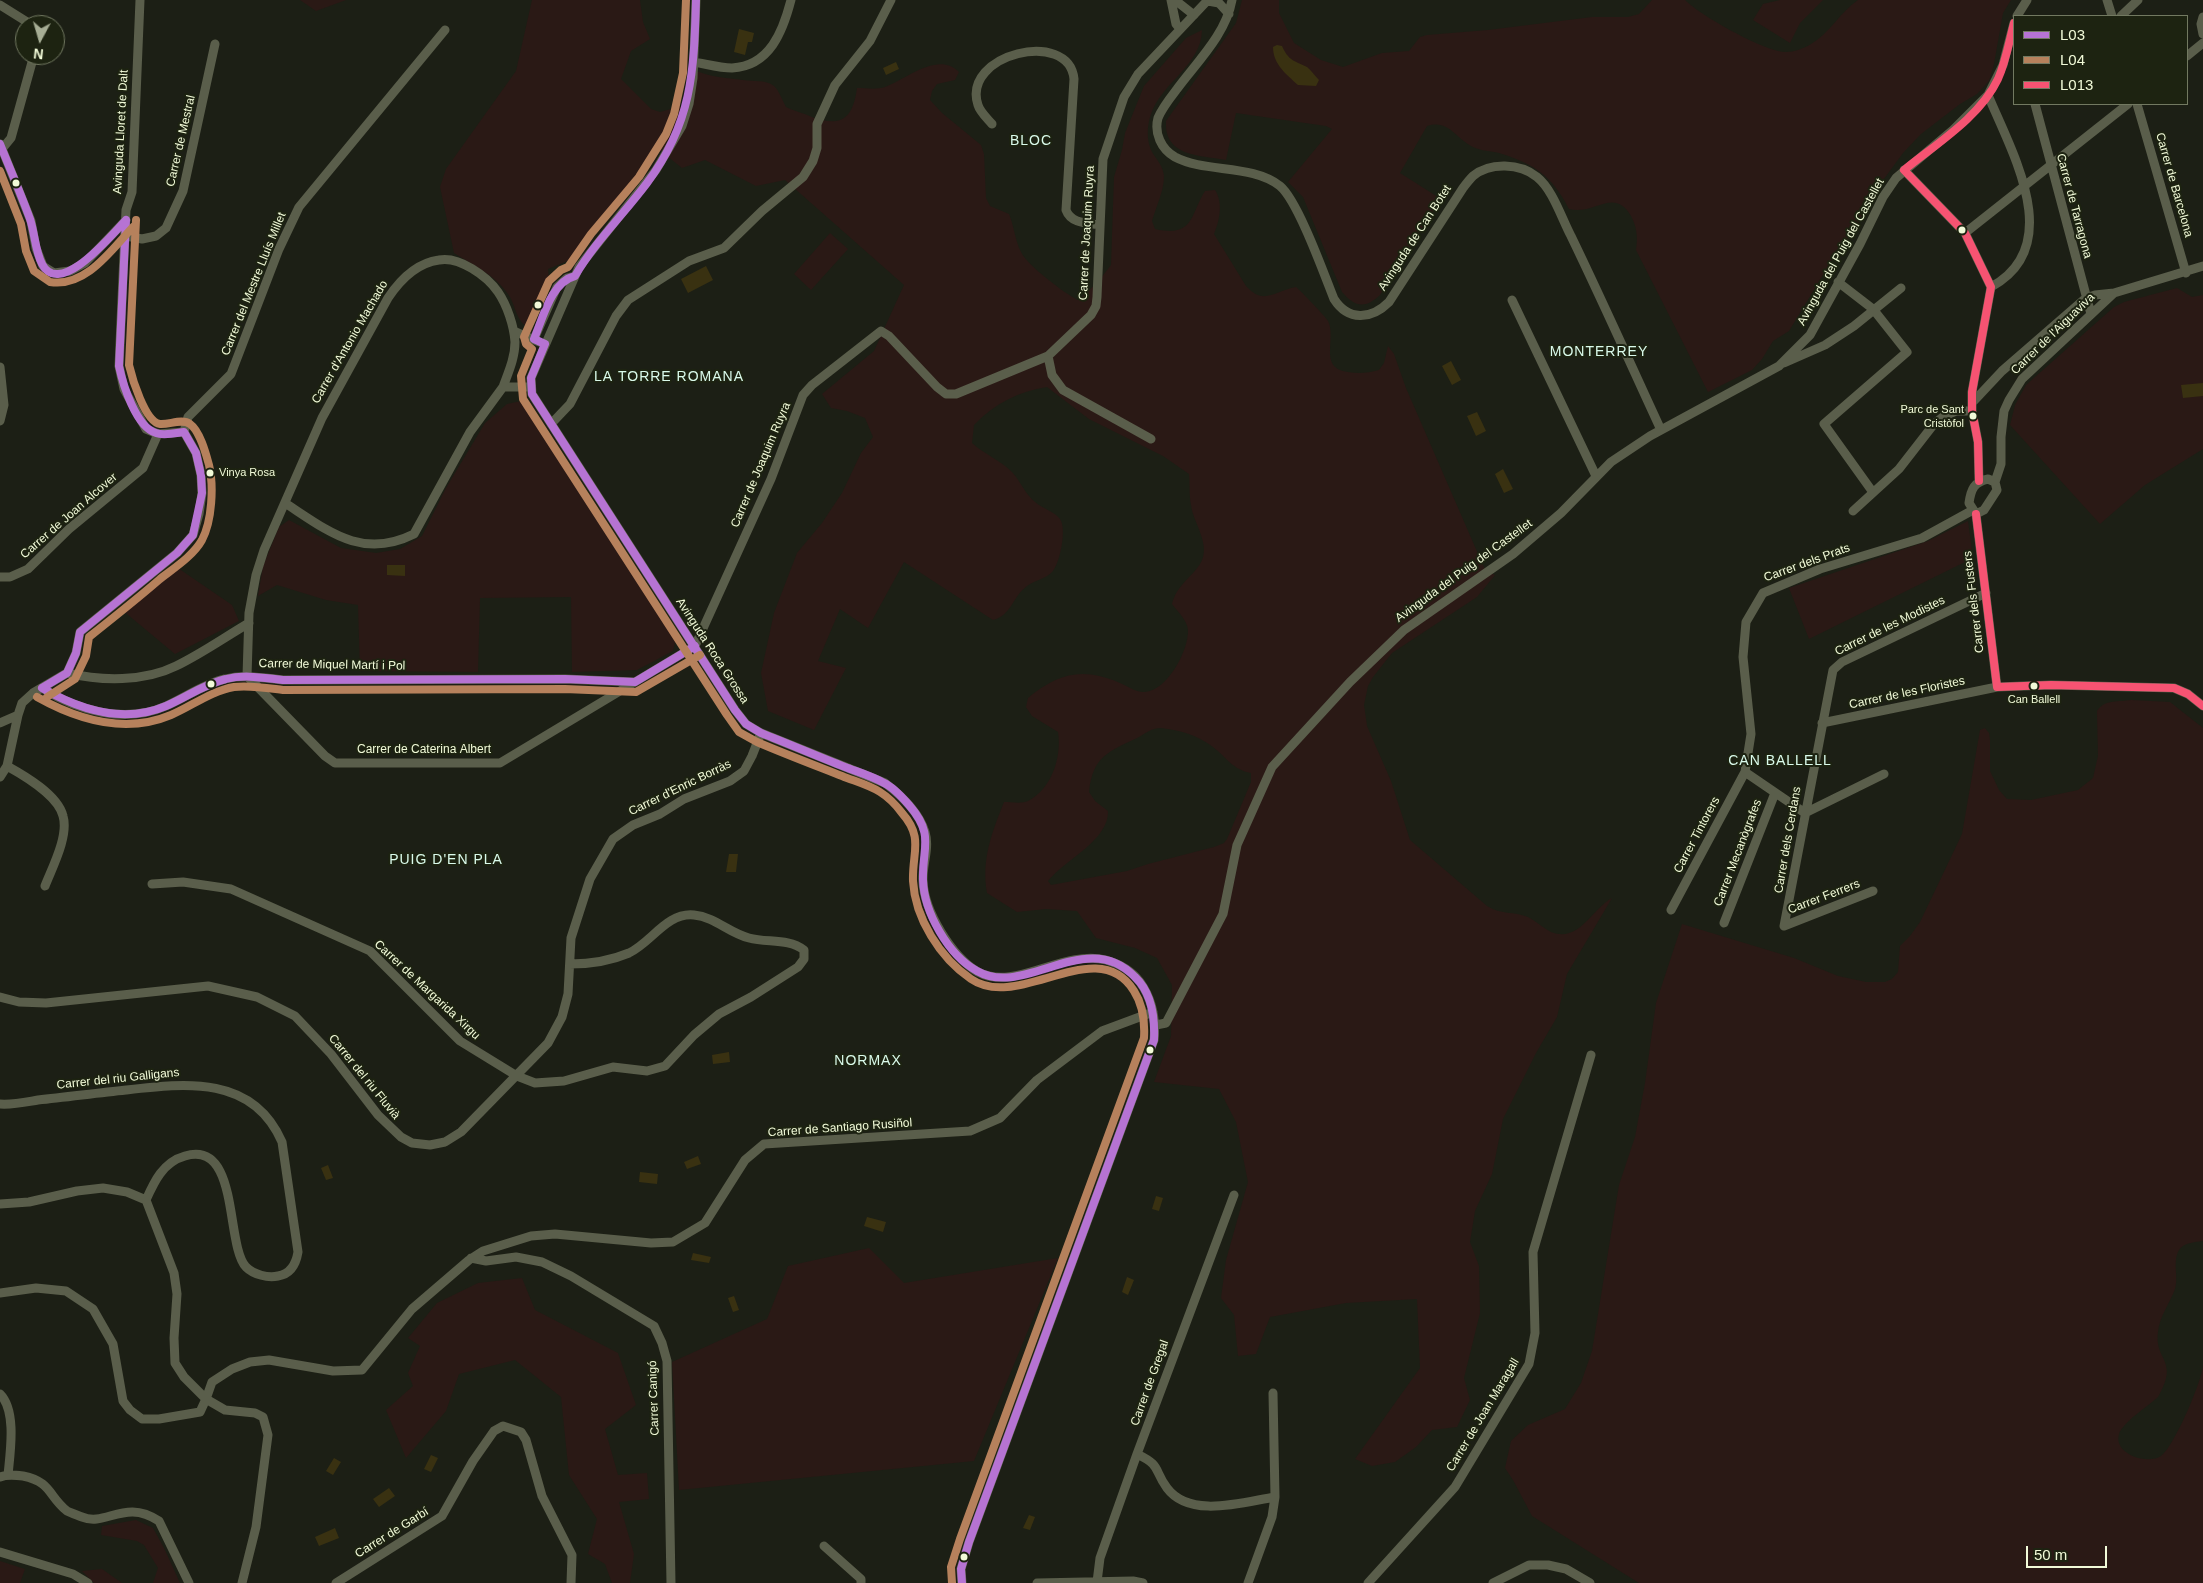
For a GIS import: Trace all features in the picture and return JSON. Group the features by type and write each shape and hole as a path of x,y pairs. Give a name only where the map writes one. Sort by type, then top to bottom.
{"street":[{"name":"Avinguda Lloret de Dalt","path":"140,0 132,192 126,210 119,366 124,389 133,408 146,429 158,434"},
{"path":"503,387 530,387 531,378 575,276 587,256 647,182 668,152 686,116 694,62 696,0"},
{"path":"694,62 732,68 752,63 762,58 770,50 780,32 791,0"},
{"path":"551,424 570,404 616,316 628,300 689,261 724,248 762,211 803,177 813,161 817,148 817,124 835,85 870,40 891,0"},
{"path":"1171,0 1176,24 1180,29"},
{"path":"1176,0 1194,15"},
{"name":"Carrer de Joaquim Ruyra","path":"694,646 771,479 803,395 812,385 882,332 889,336 946,394 956,394 1048,356 1091,315 1096,306 1103,159 1119,110 1138,74 1208,0 1219,3 1229,14"},
{"name":"Avinguda de Can Botet","path":"1232,0 1229,14 1208,48 1171,96 1158,118 1158,135 1166,150 1182,160 1255,175 1280,186 1294,204 1334,299 1343,309 1358,315 1373,314 1380,311 1389,302 1463,188 1473,176 1486,169 1504,166 1521,168 1537,176 1547,188 1579,253 1661,430"},
{"path":"2018,15 2026,0"},
{"path":"2107,0 2112,15"},
{"path":"2122,15 2138,0"},
{"path":"0,5 16,15"},
{"path":"2203,17 2201,24 2203,34"},
{"name":"Carrer del Mestre Lluís Millet","path":"184,432 188,418 231,374 279,249 299,207 445,30"},
{"name":"Avinguda del Puig del Castellet","path":"1156,1025 1166,1023 1223,914 1237,845 1272,767 1350,682 1404,630 1513,554 1561,513 1596,476 1622,454 1661,430 1779,366 1810,336 1883,197 1904,170 1953,130 1988,95 2003,65 2012,41"},
{"path":"2188,55 2203,43"},
{"name":"Carrer de Mestral","path":"126,236 142,239 156,236 166,228 183,191 215,44"},
{"path":"992,124 981,111 977,96 981,80 990,67 1005,57 1039,52 1059,56 1066,61 1074,71 1074,79 1066,210 1070,218 1074,220 1100,225"},
{"path":"31,65 11,138 1,146 31,221 36,248 43,266 54,274 70,271 86,263 126,220"},
{"path":"1988,95 2025,184 2030,210 2026,248 2009,274 2001,282 1991,287"},
{"name":"Carrer de Tarragona","path":"2035,105 2091,314"},
{"path":"1965,233 2127,105"},
{"name":"Carrer de Barcelona","path":"2137,105 2186,273"},
{"path":"1904,170 1965,233 1991,287 1972,392 1972,407 1978,442 1979,481"},
{"name":"Carrer d'Antonio Machado","path":"247,676 249,622 256,575 264,550 284,503 322,418 388,298 396,286 412,271 422,265 440,259 459,263 470,268 491,284 498,292 514,331 514,354 503,387 470,432 414,534 398,542 378,544 350,542 330,532 284,503"},
{"name":"Carrer de l'Aiguaviva","path":"1972,407 2002,371 2086,298 2095,295 2114,294 2186,273 2203,266"},
{"path":"534,339 557,287 567,278 575,276"},
{"path":"1838,282 1873,309 1907,352 1824,424 1872,491"},
{"path":"1779,366 1825,345 1854,326 1901,288"},
{"name":"Carrer de l'Aiguaviva","path":"1995,482 2001,464 2001,437 2004,411 2015,387 2114,294"},
{"path":"1512,300 1596,476"},
{"path":"514,331 545,344"},
{"path":"1048,356 1052,375 1063,390 1151,439"},
{"path":"0,367 4,405 0,421"},
{"name":"Avinguda Roca Grossa","path":"530,387 532,394 551,424 735,710 746,724 761,733 886,783 898,793 920,820 926,834 927,843 923,879 930,912 938,929 966,962 978,972 994,977 1008,978 1076,958 1093,956 1115,962 1133,973 1148,997 1156,1025 1152,1045 969,1542 961,1569 962,1583"},
{"path":"1853,511 1872,491 1899,469 1934,424 1944,416 1972,407"},
{"path":"0,777 7,766 22,703 33,693 67,673 76,653 80,632 177,553 193,535 202,493 201,475 196,453 184,432 158,434"},
{"name":"Carrer de Joan Alcover","path":"0,577 10,577 28,570 69,529 143,468 158,434"},
{"path":"1988,479 1995,482 1997,490 1991,501 1984,510 1975,512 1969,503 1974,484 1988,479"},
{"name":"Carrer dels Fusters","path":"1975,512 1996,687"},
{"name":"Carrer dels Prats","path":"1745,772 1751,734 1743,657 1746,622 1763,593 1820,569 1922,538 1975,512"},
{"name":"Carrer de les Modistes","path":"1833,670 1842,662 1986,593"},
{"path":"67,673 100,679 154,674 174,667 249,622"},
{"name":"Carrer de Caterina Albert","path":"247,676 325,756 335,763 500,763 694,646"},
{"name":"Carrer dels Cerdans","path":"1784,926 1833,670"},
{"name":"Carrer de Miquel Martí i Pol","path":"42,688 62,700 95,712 133,714 167,706 215,682 236,676 283,680 565,679 635,682"},
{"name":"Carrer de les Floristes","path":"1822,723 1996,687 2051,685 2174,688 2188,694 2203,706"},
{"path":"0,723 18,715"},
{"name":"Carrer d'Enric Borràs","path":"516,1076 548,1043 562,1017 568,994 571,938 590,879 614,839 632,825 660,814 684,800 730,781 744,771 761,733"},
{"path":"7,766 25,776 55,801 64,817 64,830 59,852 46,886"},
{"path":"1745,772 1805,813 1884,774"},
{"name":"Carrer Tintorers","path":"1671,910 1745,772"},
{"name":"Carrer Mecanògrafes","path":"1724,923 1775,793"},
{"name":"Carrer de Margarida Xirgu","path":"152,884 184,882 231,889 370,951 460,1041 516,1076 535,1083 564,1081 613,1067 647,1071 665,1066 694,1035 719,1014 751,997 798,967 804,959 804,950 797,945 789,943 751,939 734,934 715,921 691,914 672,921 631,952 590,964 570,964"},
{"name":"Carrer Ferrers","path":"1784,926 1873,891"},
{"name":"Carrer del riu Fluvià","path":"0,997 19,1002 46,1002 208,986 257,997 295,1016 331,1054 392,1130 412,1143 430,1145 445,1142 461,1132 516,1076"},
{"name":"Carrer de Santiago Rusiñol","path":"206,1399 212,1382 232,1369 250,1362 269,1360 333,1371 362,1370 412,1309 471,1258 483,1251 531,1236 555,1234 651,1243 673,1242 705,1223 746,1160 764,1144 970,1131 1000,1118 1037,1080 1102,1031 1153,1012"},
{"name":"Carrer de Joan Maragall","path":"1368,1583 1455,1486 1529,1364 1535,1333 1533,1252 1591,1054"},
{"name":"Carrer del riu Galligans","path":"0,1104 175,1084 209,1086 237,1094 264,1112 275,1126 282,1142 298,1252 296,1264 285,1275 270,1277 255,1273 246,1267 238,1251 225,1180 215,1165 202,1156 185,1156 170,1163 155,1179 146,1200"},
{"path":"0,1204 30,1202 77,1190 103,1188 127,1192 146,1200 174,1273 177,1294 174,1338 175,1363 184,1377 206,1399 225,1410 256,1413 263,1416 267,1426 268,1435 256,1527 242,1583"},
{"name":"Carrer de Gregal","path":"1097,1582 1100,1558 1234,1194"},
{"name":"Carrer Canigó","path":"471,1258 486,1261 516,1257 542,1262 571,1276 654,1326 662,1343 667,1361 671,1583"},
{"path":"0,1293 36,1288 66,1290 93,1309 113,1344 123,1400 130,1410 142,1419 159,1419 200,1412 206,1399"},
{"path":"1248,1583 1272,1517 1274,1497 1273,1393"},
{"path":"0,1394 8,1411 12,1433 4,1476 34,1478 45,1485 67,1511 86,1519 138,1511 150,1515 160,1521 189,1583"},
{"name":"Carrer de Garbí","path":"336,1583 442,1516 473,1461 494,1431 503,1426 521,1432 526,1440 542,1496 572,1555 571,1583"},
{"path":"1137,1454 1151,1461 1166,1487 1184,1502 1211,1506 1274,1497"},
{"path":"824,1546 861,1580 861,1583"},
{"path":"0,1552 74,1574 88,1583"},
{"path":"1494,1583 1529,1565 1548,1564 1566,1569 1590,1583"},
{"path":"1038,1583 1133,1581 1142,1583"}],"shaded area":[{"path":"300,0 346,0 316,11"},
{"path":"532,0 640,0 643,22 650,39 631,51 621,79 651,109 660,112 682,106 693,69 717,77 767,82 776,88 786,107 822,120 838,121 849,113 857,88 882,88 932,65 942,64 951,66 959,72 955,80 937,84 932,91 930,100 942,113 981,145 984,154 986,198 990,206 1009,214 1024,257 1046,278 1078,300 1098,282 1111,265 1114,177 1125,133 1144,86 1186,38 1202,30 1200,43 1195,54 1163,92 1151,114 1148,128 1149,143 1164,176 1164,182 1152,221 1155,229 1168,231 1184,227 1193,216 1205,191 1215,190 1218,195 1220,211 1214,234 1246,286 1252,292 1258,295 1270,296 1296,287 1299,289 1328,321 1331,336 1331,359 1333,365 1339,369 1360,373 1379,370 1384,363 1388,346 1394,354 1406,388 1482,563 1486,571 1495,575 1477,597 1392,653 1368,686 1364,705 1367,726 1391,781 1410,840 1487,906 1497,911 1528,917 1551,932 1561,934 1577,929 1604,903 1612,898 1567,974 1557,1017 1536,1053 1503,1119 1492,1174 1475,1211 1470,1242 1479,1266 1480,1313 1464,1378 1470,1400 1457,1427 1432,1430 1416,1447 1395,1462 1372,1466 1355,1459 1420,1368 1417,1299 1346,1303 1270,1317 1256,1354 1238,1356 1234,1315 1221,1298 1226,1260 1248,1182 1236,1122 1219,1089 1154,1082 1171,1036 1172,985 1157,958 1135,948 1096,938 1077,911 1046,909 1017,912 987,893 985,869 989,846 1004,802 1026,802 1036,796 1049,780 1057,761 1058,732 1032,716 1026,707 1028,698 1061,678 1082,674 1106,678 1139,691 1153,690 1169,677 1181,658 1188,630 1184,619 1172,604 1180,587 1200,564 1204,549 1201,534 1192,512 1189,474 1163,456 1089,419 1047,387 1017,395 999,405 974,425 972,443 1012,472 1032,499 1060,519 1063,530 1062,545 1056,567 1053,571 1022,590 1008,610 999,618 993,620 904,562 868,628 840,609 818,661 846,668 814,730 768,711 761,673 774,613 797,553 822,523 842,493 861,453 873,437 865,418 847,411 831,408 822,394 874,351 904,285 785,180 756,186 705,160 682,168 657,148 575,258 548,269 549,279 531,323 524,325 503,287 483,271 454,253 440,187 446,169 516,71","holes":["1161,728 1182,732 1201,739 1234,766 1251,773 1251,782 1227,839 1224,843 1214,847 1127,871 1051,885 1048,881 1094,840 1102,831 1106,821 1108,811 1095,801 1089,792 1094,770 1098,763 1118,747 1148,731"]},
{"path":"1242,0 1279,0 1279,13 1294,43 1321,60 1343,67 1382,53 1409,51 1420,37 1427,35 1488,30 1592,17 1628,17 1639,14 1652,0 1685,0 1703,14 1743,37 1768,48 1786,52 1803,48 1818,39 1858,0 2011,0 2003,13 1989,81 1977,94 1960,104 1921,134 1903,153 1881,183 1856,228 1835,255 1789,331 1773,341 1762,359 1752,370 1708,392 1636,250 1636,228 1631,216 1624,207 1618,203 1611,202 1587,209 1569,209 1549,180 1532,167 1512,157 1473,147 1452,130 1441,125 1427,126 1400,173 1441,199 1380,295 1370,303 1360,304 1351,301 1342,292 1303,197 1288,182 1332,129 1326,126 1236,113 1226,160 1195,155 1177,148 1171,142 1167,133 1166,121 1236,23"},
{"path":"1780,0 1823,0 1800,23 1790,43 1753,20 1763,4"},
{"path":"739,29 754,33 752,42 748,42 745,55 734,52"},
{"path":"1277,45 1282,46 1292,60 1310,70 1319,80 1316,86 1298,85 1285,73 1275,59 1273,47"},
{"path":"896,62 899,69 886,75 883,68"},
{"path":"830,233 848,249 811,290 794,274"},
{"path":"706,266 713,280 688,293 681,279"},
{"path":"2177,288 2192,297 2203,295 2203,449 2145,485 2100,524 2010,425 2015,405 2026,385 2114,307 2124,302"},
{"path":"1451,361 1461,380 1452,385 1442,366"},
{"path":"2203,383 2203,396 2183,398 2181,385"},
{"path":"521,401 529,408 676,638 673,651 637,670 572,672 571,597 480,598 478,672 360,671 358,605 326,600 277,585 258,596 263,566 279,527 289,520 341,548 376,553 400,549 422,536 446,488 485,423 507,404"},
{"path":"1477,412 1486,431 1476,436 1467,416"},
{"path":"1503,469 1513,489 1504,493 1495,474"},
{"path":"1968,521 1973,558 1809,639 1789,588 1928,541"},
{"path":"387,565 405,565 405,576 387,575"},
{"path":"175,566 232,605 239,621 175,654 121,609"},
{"path":"2131,700 2170,702 2203,728 2203,1241 2183,1246 2177,1255 2175,1289 2162,1315 2158,1332 2159,1349 2167,1368 2164,1385 2158,1397 2125,1424 2119,1434 2119,1441 2121,1447 2132,1456 2148,1459 2161,1456 2173,1441 2186,1414 2203,1366 2203,1583 1639,1583 1532,1516 1505,1468 1511,1441 1528,1425 1565,1409 1581,1383 1592,1351 1619,1185 1635,1137 1645,1083 1656,1003 1682,924 1794,958 1838,976 1866,982 1885,982 1892,979 1898,972 1900,946 1920,922 1962,834 1980,730 1985,728 1989,733 1990,771 1999,790 2007,799 2031,800 2078,790 2093,778 2098,756 2097,711 2104,704"},
{"path":"729,854 738,854 736,872 726,872"},
{"path":"729,1052 730,1062 713,1064 712,1055"},
{"path":"698,1156 701,1164 687,1169 684,1162"},
{"path":"328,1165 333,1178 326,1180 321,1168"},
{"path":"640,1172 658,1174 657,1184 639,1182"},
{"path":"1156,1196 1163,1198 1159,1211 1152,1209"},
{"path":"867,1217 886,1222 883,1232 864,1226"},
{"path":"869,1248 904,1283 1058,1258 974,1461 679,1490 672,1362 767,1319 788,1266"},
{"path":"693,1253 711,1257 709,1263 691,1260"},
{"path":"1127,1277 1134,1280 1128,1295 1122,1292"},
{"path":"522,1278 535,1310 618,1353 636,1405 605,1429 618,1475 647,1473 649,1499 619,1502 634,1554 630,1583 612,1583 605,1564 588,1554 597,1519 569,1475 561,1397 515,1360 459,1374 446,1411 406,1458 386,1410 413,1386 408,1373 420,1346 408,1338 437,1303 478,1283"},
{"path":"734,1296 739,1310 733,1312 728,1298"},
{"path":"431,1455 438,1458 431,1472 424,1469"},
{"path":"334,1458 341,1462 333,1475 326,1471"},
{"path":"389,1488 395,1496 379,1507 373,1499"},
{"path":"1029,1515 1035,1517 1030,1530 1023,1528"},
{"path":"136,1520 153,1528 180,1583 153,1583 158,1568 144,1545 137,1541 101,1535 102,1526"},
{"path":"335,1528 339,1538 319,1546 315,1537"},
{"path":"0,1561 25,1569 20,1583 0,1583"},
{"path":"102,1569 122,1583 94,1583 82,1571"}],"transit line":[{"name":"L04","path":"686,0 683,73 674,114 666,134 639,177 591,234 568,267 561,270 549,281 524,337 526,344 532,349 521,376 523,399 739,732 757,742 876,790 895,804 909,822 915,838 913,881 919,909 931,936 949,960 971,979 990,987 1012,987 1079,970 1100,969 1118,975 1134,991 1143,1013 1144,1038 960,1539 951,1567 952,1583"},
{"name":"L03","path":"696,0 694,51 688,96 682,118 662,161 647,183 600,240 575,276 560,285 549,302 534,339 545,344 531,378 532,394 735,710 746,724 761,733 870,776 891,787 917,815 925,833 924,892 933,919 947,944 956,955 977,971 996,977 1015,977 1077,960 1097,958 1116,963 1141,983 1149,998 1153,1015 1154,1040 969,1542 961,1569 962,1583"},
{"name":"L013","path":"1979,481 1978,442 1972,411 1972,392 1991,287 1965,233 1904,170 1969,118 1990,93 2003,65 2013,27"},
{"name":"L03","path":"0,144 30,219 40,259 50,273 61,274 73,269 86,260 126,220"},
{"name":"L04","path":"0,171 21,224 26,251 34,271 50,282 63,282 87,273 107,256 133,227"},
{"name":"L03","path":"42,688 67,673 76,653 80,632 177,553 193,535 202,493 201,475 196,453 184,432 156,433 142,423 127,394 121,374 119,366 126,220"},
{"name":"L04","path":"47,697 75,679 86,656 89,637 194,551 202,540 210,513 211,473 200,437 194,427 187,422 160,424 149,416 140,399 129,365 136,220"},
{"name":"L013","path":"1976,514 1997,687 2051,685 2174,688 2188,694 2203,706"},
{"name":"L03","path":"42,688 72,703 87,708 102,712 134,714 166,706 218,681 240,677 283,680 565,679 635,682 695,646"},
{"name":"L04","path":"37,697 86,718 120,724 154,721 171,715 209,695 240,686 283,690 565,689 636,692 700,655"}],"place":[{"name":"Parc de Sant Cristòfol","path":"1973,416"},
{"name":"Vinya Rosa","path":"210,473"},
{"name":"Can Ballell","path":"2034,686"}],"district":[{"name":"BLOC","path":"1031,141"},
{"name":"MONTERREY","path":"1599,352"},
{"name":"LA TORRE ROMANA","path":"669,377"},
{"name":"CAN BALLELL","path":"1780,761"},
{"name":"PUIG D'EN PLA","path":"446,860"},
{"name":"NORMAX","path":"868,1061"}]}
